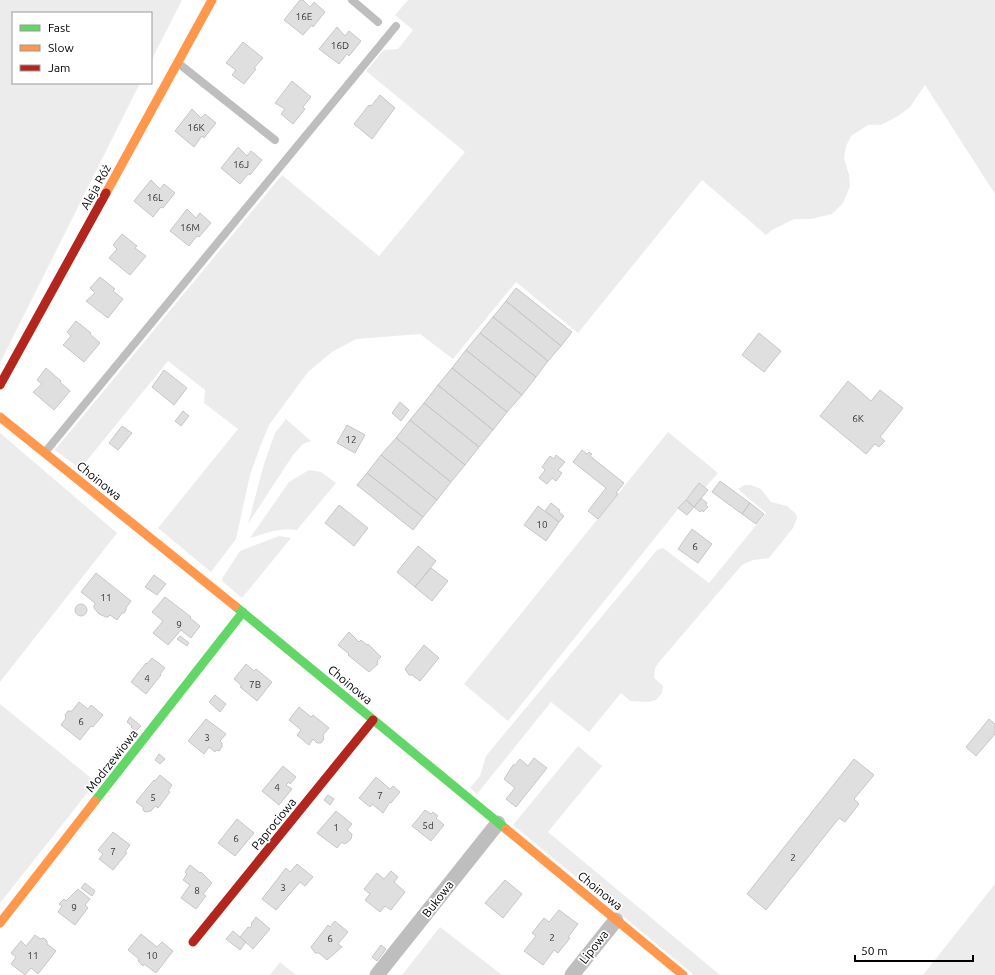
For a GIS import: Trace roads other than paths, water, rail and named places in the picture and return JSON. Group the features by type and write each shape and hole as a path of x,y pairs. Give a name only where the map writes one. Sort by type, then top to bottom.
{"street":[{"name":"Aleja Róż","path":"0,385 212,0"},
{"name":"Choinowa","path":"0,417 243,612 683,975"},
{"name":"Modrzewiowa","path":"0,923 243,612"},
{"name":"Paprociowa","path":"193,942 373,720"},
{"name":"Bukowa","path":"377,975 498,823"},
{"name":"Lipowa","path":"572,975 616,920"}],"lane":[{"path":"352,0 378,22"},
{"path":"45,452 396,26"},
{"path":"178,63 275,140"}]}
